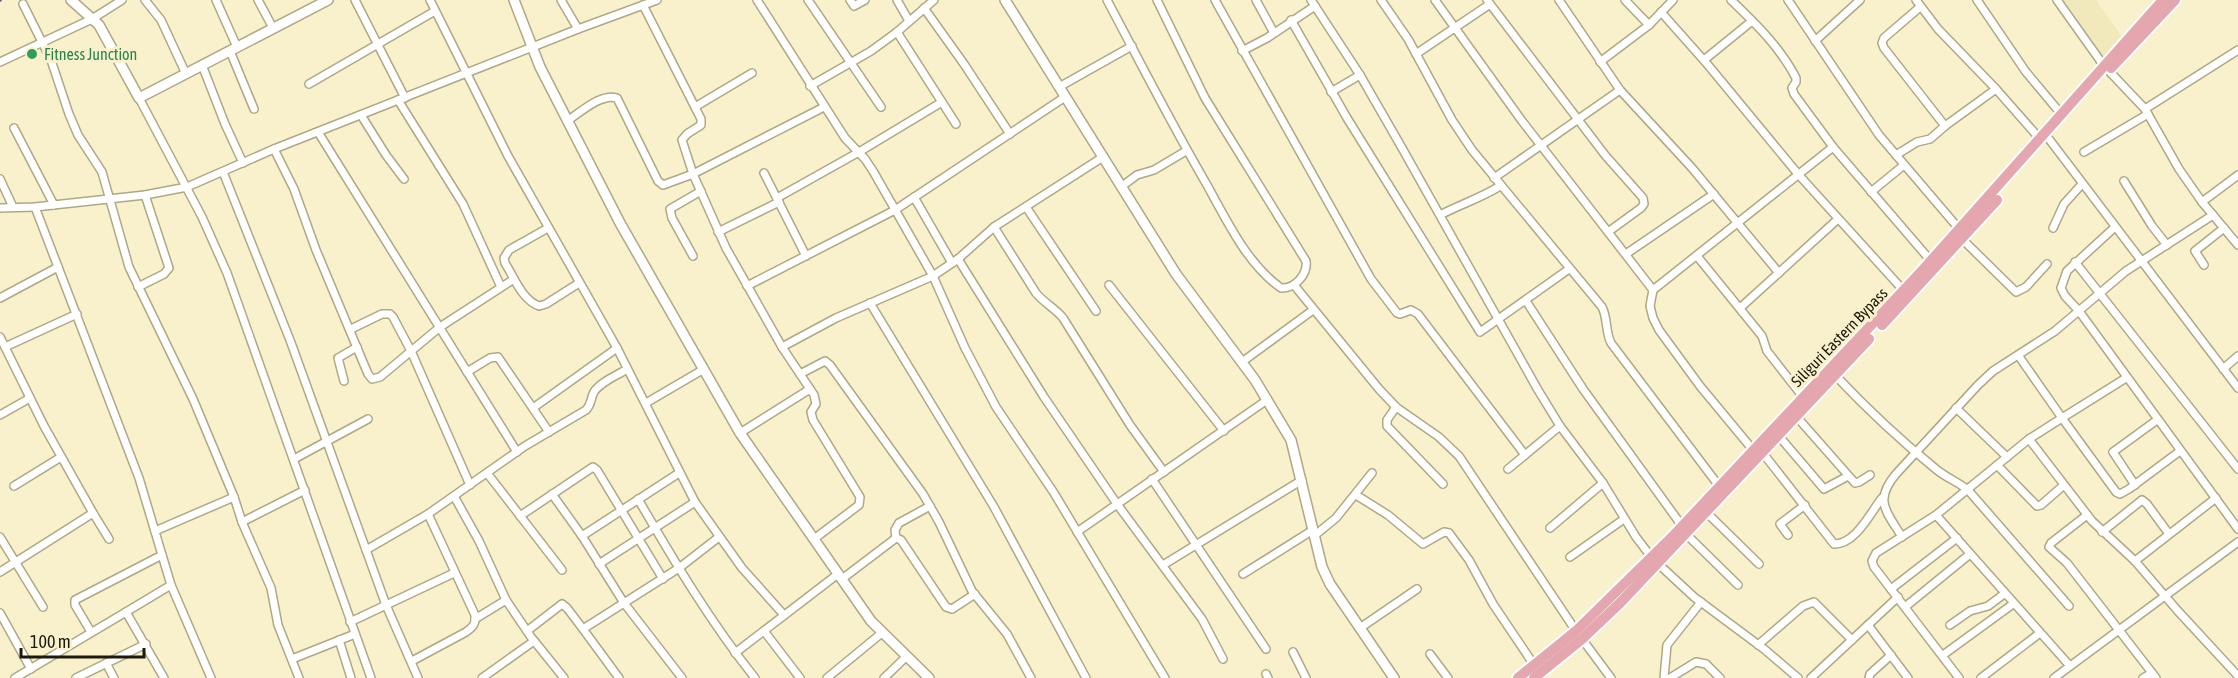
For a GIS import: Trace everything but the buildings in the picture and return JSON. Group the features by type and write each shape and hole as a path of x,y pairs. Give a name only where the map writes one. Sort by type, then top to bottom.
{"main road":[{"name":"Siliguri Eastern Bypass","path":"2044,139 2062,115 2175,0"},
{"name":"Siliguri Eastern Bypass","path":"1534,678 1655,561 1684,530 1719,486 1778,435 1835,375 2107,68 2156,3"},
{"name":"Siliguri Eastern Bypass","path":"1684,530 1706,512 1803,396 1931,261 1961,234"},
{"name":"Siliguri Eastern Bypass","path":"1518,678 1579,635"}],"street":[{"path":"71,0 104,33 187,187 227,273 371,678"},
{"path":"0,62 92,19 123,0"},
{"path":"146,0 161,20 186,74"},
{"path":"216,0 254,109"},
{"path":"258,0 273,28"},
{"path":"139,98 273,28 310,4 328,0"},
{"path":"355,0 378,44 402,99 463,204 501,287"},
{"path":"430,0 507,156 617,348 695,502 719,537 784,615"},
{"path":"514,0 531,48 620,223 740,433 872,621 929,678"},
{"path":"561,0 578,28"},
{"path":"0,208 35,207 110,197 145,195 187,187 274,149 578,28 657,0"},
{"path":"757,0 845,138 873,171 933,276 965,348 996,407 1054,493 1165,678"},
{"path":"808,0 881,107"},
{"path":"850,0 854,6 866,0"},
{"path":"897,0 909,21"},
{"path":"810,86 851,64 897,32 934,0"},
{"path":"1005,0 1176,274 1242,362 1268,400 1291,440 1322,567 1330,584 1394,678"},
{"path":"1107,0 1186,151 1247,251 1267,276 1281,288 1294,285 1305,271 1306,261 1204,98 1156,0"},
{"path":"1215,0 1371,279 1397,313 1411,310 1418,314 1525,455"},
{"path":"1256,0 1274,33"},
{"path":"1381,0 1416,54 1452,120 1500,186 1602,307 1611,343 1719,486"},
{"path":"1435,0 1541,145 1653,290"},
{"path":"1559,0 1620,90 1714,194 1779,273"},
{"path":"1625,0 1648,25"},
{"path":"1600,62 1648,25 1673,0"},
{"path":"1731,0 1781,52 1796,78 1792,88 1794,94 1833,147 1931,261"},
{"path":"1788,0 1879,135 1961,234 2016,292 2026,287 2047,264"},
{"path":"1815,41 1860,0"},
{"path":"1977,0 2026,72 2062,115"},
{"path":"2057,0 2107,68 2147,112 2179,169 2202,202 2238,244"},
{"path":"1416,54 1489,2 1577,120 1643,198 1644,204 1641,208 1608,232"},
{"path":"1242,51 1274,33 1313,3 1360,75 1560,426 1603,483 1624,519 1655,561 1701,602 1798,678"},
{"path":"1945,126 1882,43 1884,38 1918,3 1938,29 2044,139 2082,184 2238,388"},
{"path":"23,4 51,60 78,135 102,172 121,244 138,287 182,373 234,497 242,522 271,588 276,618 299,678"},
{"path":"643,5 701,119 701,124 682,140 693,174 718,232 782,347 816,400 811,412 813,420 861,501 859,506 814,539"},
{"path":"924,9 1010,134"},
{"path":"309,84 435,11"},
{"path":"1661,12 1704,60 1798,174 1904,291"},
{"path":"1291,20 1331,92 1480,332 1569,270"},
{"path":"1704,60 1752,21"},
{"path":"897,32 956,124"},
{"path":"1059,87 1131,46"},
{"path":"2084,152 2238,50"},
{"path":"202,65 243,163"},
{"path":"695,107 752,73"},
{"path":"1331,92 1360,75"},
{"path":"1896,155 1917,142 1930,139 1996,88"},
{"path":"1494,178 1620,90"},
{"path":"567,121 603,98 610,96 617,98 658,181 663,185 669,185 824,107"},
{"path":"747,286 895,210 1065,97"},
{"path":"718,232 778,200 942,102"},
{"path":"361,115 404,179"},
{"path":"14,128 54,205"},
{"path":"318,132 517,452"},
{"path":"1833,147 1653,290 1650,306 1659,330 1700,386 1805,505 1834,544 1841,544 1854,534 1882,498 1887,484 1993,371 2055,331 2098,293 2141,261 2214,215"},
{"path":"274,149 294,189 316,250 372,378 380,377 440,327 514,279"},
{"path":"1121,187 1137,175 1154,170 1186,151"},
{"path":"782,347 870,303 933,276 955,261 994,227 1103,158"},
{"path":"1871,192 1904,165"},
{"path":"222,172 290,340 386,605 418,678"},
{"path":"764,173 806,256"},
{"path":"2202,202 2238,175"},
{"path":"0,179 13,207"},
{"path":"2124,181 2167,245"},
{"path":"2053,228 2064,204 2082,184"},
{"path":"1440,215 1465,202 1482,198 1500,186"},
{"path":"693,256 672,218 670,209 701,191"},
{"path":"1626,254 1714,194"},
{"path":"138,287 164,274 169,268 145,195"},
{"path":"914,197 1044,397 1117,504 1202,619 1223,659"},
{"path":"35,207 139,478 171,585 211,678"},
{"path":"1026,207 1096,311"},
{"path":"1740,308 1838,219"},
{"path":"994,227 1035,293 1043,301 1053,306 1063,318 1130,426 1164,472"},
{"path":"2115,227 2067,271 2061,288 2238,529"},
{"path":"548,228 505,253 505,262 514,279 530,301 539,306 579,283"},
{"path":"2204,265 2195,251 2224,228"},
{"path":"1697,256 1762,336 1767,351 1803,396"},
{"path":"2075,262 2238,469"},
{"path":"0,298 58,267"},
{"path":"1109,285 1224,431"},
{"path":"1294,285 1396,407 1439,437 1460,456 1579,635 1611,678"},
{"path":"1526,301 1583,389 1684,530 1738,585"},
{"path":"870,303 994,507 1084,675 1075,678"},
{"path":"1242,362 1313,310"},
{"path":"5,347 76,314"},
{"path":"351,329 382,314 390,314 411,351 470,484"},
{"path":"0,337 61,457 109,539"},
{"path":"344,381 338,358 357,347"},
{"path":"533,408 617,348"},
{"path":"2018,355 2116,492 2124,493 2180,451"},
{"path":"2223,369 2238,356"},
{"path":"468,372 490,358 498,357 549,432"},
{"path":"800,374 819,362 825,361 830,365 930,506 975,594 1007,634 1031,678"},
{"path":"366,550 428,514 517,452 586,410 590,407 597,389 627,369"},
{"path":"646,403 704,369"},
{"path":"1835,375 1867,409 1915,453 1940,473 1968,490 2069,606"},
{"path":"1959,678 1872,561 1876,553 1936,515 2029,439 2126,378"},
{"path":"740,433 810,389"},
{"path":"0,415 30,398"},
{"path":"1077,532 1268,400"},
{"path":"1396,407 1387,420 1388,426 1443,484"},
{"path":"1956,408 2007,457"},
{"path":"1796,416 1855,483 1870,475"},
{"path":"294,459 368,419"},
{"path":"2135,485 2113,452 2157,420"},
{"path":"1509,469 1560,426"},
{"path":"1778,435 1824,489 1848,476"},
{"path":"2029,439 2087,515 2102,532 2135,561 2238,676"},
{"path":"14,486 61,457"},
{"path":"1997,465 2037,506 2064,485"},
{"path":"520,516 593,468 597,470 663,579"},
{"path":"487,473 562,570"},
{"path":"582,536 679,473"},
{"path":"1243,574 1336,518 1372,473"},
{"path":"1152,479 1266,649"},
{"path":"1163,565 1302,480"},
{"path":"1550,528 1603,483"},
{"path":"242,522 305,490"},
{"path":"552,494 582,536 624,603 682,678"},
{"path":"1356,495 1388,515 1423,544 1444,532 1449,533 1469,560 1493,604 1534,665"},
{"path":"454,496 479,541 506,600 534,641 564,678"},
{"path":"155,531 234,497"},
{"path":"1882,498 1884,508 1902,537"},
{"path":"2135,561 2216,498"},
{"path":"638,499 679,568 735,653 755,678"},
{"path":"2102,532 2142,500 2169,534"},
{"path":"599,564 695,502"},
{"path":"1788,535 1780,524 1805,505"},
{"path":"896,538 895,530 899,523 930,506"},
{"path":"1706,512 1759,564"},
{"path":"0,572 93,513"},
{"path":"412,661 466,632 473,627 475,619 428,514"},
{"path":"1936,515 2070,666"},
{"path":"2087,515 2050,543 2049,547 2067,563 2154,675 2143,678"},
{"path":"1570,557 1624,519"},
{"path":"0,537 43,607"},
{"path":"583,629 663,579 719,537"},
{"path":"735,653 784,615 896,538"},
{"path":"896,538 901,540 948,609 952,609 975,594"},
{"path":"1891,589 1957,538"},
{"path":"2054,678 2238,542"},
{"path":"1905,607 1970,554"},
{"path":"91,632 75,605 75,600 162,555"},
{"path":"350,622 454,573"},
{"path":"15,678 171,585"},
{"path":"1360,628 1417,589"},
{"path":"1950,626 1970,611 1988,606 2004,594"},
{"path":"1811,678 1898,597"},
{"path":"475,619 506,600"},
{"path":"1664,678 1667,645 1701,602"},
{"path":"1758,645 1803,606 1814,602 1852,640"},
{"path":"527,631 562,604 619,678"},
{"path":"1943,655 2013,604"},
{"path":"126,612 164,678"},
{"path":"0,613 31,669"},
{"path":"1868,625 1908,678"},
{"path":"764,631 800,678"},
{"path":"827,678 883,632"},
{"path":"1981,678 2040,633"},
{"path":"292,659 355,634"},
{"path":"339,640 351,678"},
{"path":"482,678 534,641"},
{"path":"77,678 146,644"},
{"path":"1293,652 1306,678"},
{"path":"1430,654 1448,678"},
{"path":"1869,678 1870,674 1891,655"},
{"path":"884,678 907,656"},
{"path":"1670,678 1695,662 1706,664 1720,678"},
{"path":"106,663 114,678"}],"shaded area":[{"path":"2063,0 2096,0 2122,37 2103,58"}],"place":[{"name":"Fitness Junction","path":"32,54"}]}
